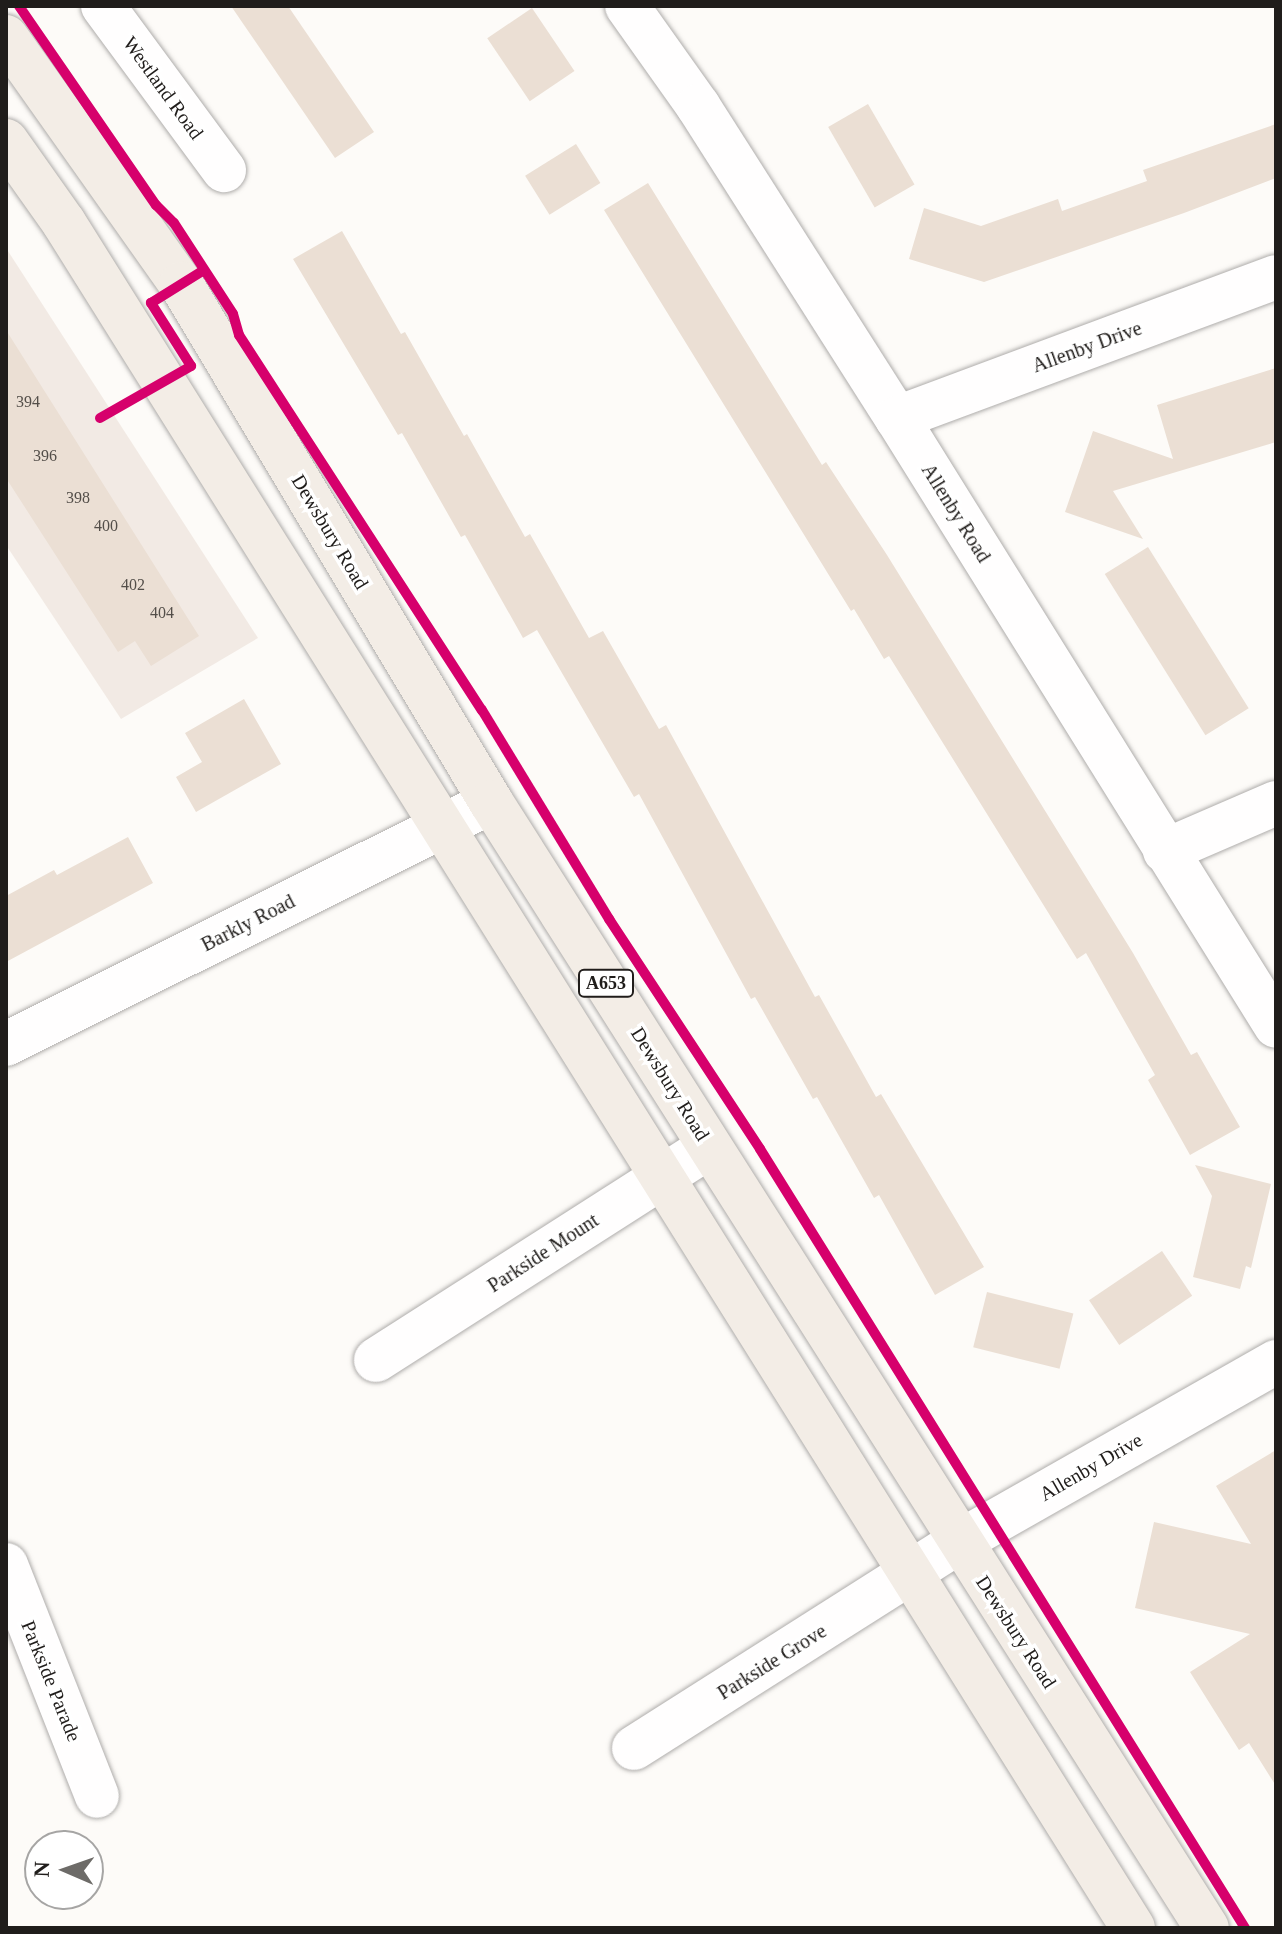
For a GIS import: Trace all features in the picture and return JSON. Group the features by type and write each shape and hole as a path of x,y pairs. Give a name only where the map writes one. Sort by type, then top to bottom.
{"main road":[{"name":"Dewsbury Road","path":"6,37 181,284 491,802 1207,1928"},
{"name":"A653","path":"6,141 64,223 1133,1928"}],"street":[{"name":"Westland Road","path":"103,6 224,170"},
{"name":"Allenby Road","path":"627,6 698,106 897,418 1276,1026"},
{"name":"Allenby Drive","path":"897,418 1276,277"},
{"name":"Barkly Road","path":"6,1044 491,802"},
{"path":"1165,851 1276,803"},
{"name":"Parkside Mount","path":"376,1360 709,1147"},
{"name":"Allenby Drive","path":"909,1575 959,1542 1276,1362"},
{"name":"Parkside Parade","path":"6,1565 97,1796"},
{"name":"Parkside Grove","path":"634,1748 909,1575"}],"shaded area":[{"path":"6,248 258,638 121,719 6,545"}],"building":[{"path":"231,6 288,6 374,132 335,158"},
{"path":"532,8 574,71 530,101 487,38"},
{"path":"868,104 914,185 875,208 828,127"},
{"path":"1276,124 1276,178 1184,213 984,282 909,259 924,208 981,226 1058,199 1062,211 1147,181 1143,170"},
{"path":"576,144 600,183 549,215 525,176"},
{"path":"648,183 822,465 826,462 887,555 1133,953 1191,1055 1197,1052 1240,1127 1190,1155 1148,1080 1155,1075 1086,953 1077,959 889,656 884,659 854,609 851,611 604,210"},
{"path":"342,231 401,334 405,332 464,436 467,434 525,537 530,534 589,638 603,631 659,729 666,725 815,997 819,995 876,1097 881,1094 984,1267 935,1295 879,1195 874,1198 817,1097 813,1099 755,997 751,999 639,794 634,797 537,630 523,638 465,535 461,537 402,433 398,435 293,259"},
{"path":"6,330 199,636 151,666 135,641 118,652 6,478"},
{"path":"1276,368 1276,442 1113,491 1143,539 1065,512 1093,431 1173,459 1157,405"},
{"path":"1148,547 1249,708 1205,735 1105,574"},
{"path":"244,699 281,764 196,812 176,777 202,762 185,733"},
{"path":"128,837 153,883 6,962 6,896 54,870 57,875"},
{"path":"1195,1165 1271,1184 1251,1268 1246,1266 1240,1289 1193,1277 1212,1196"},
{"path":"1162,1251 1192,1296 1119,1345 1089,1300"},
{"path":"987,1292 1073,1314 1060,1369 973,1347"},
{"path":"1276,1450 1276,1786 1249,1743 1239,1750 1190,1672 1250,1634 1135,1608 1154,1522 1251,1544 1216,1486"}],"cycle path":[{"path":"19,6 156,205 174,223 233,314 239,335 482,710 609,919 760,1149 1245,1928"},
{"path":"100,418 191,366 151,303 204,270"}]}
